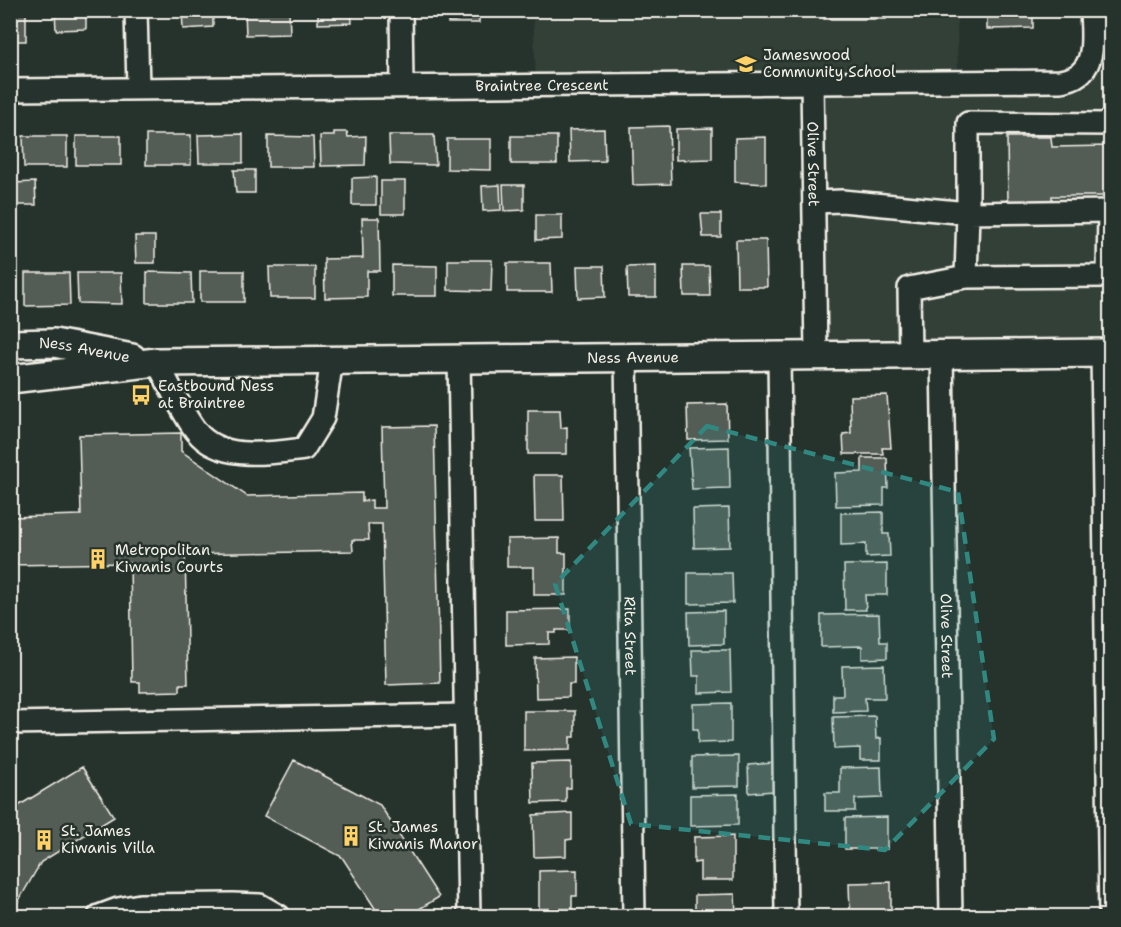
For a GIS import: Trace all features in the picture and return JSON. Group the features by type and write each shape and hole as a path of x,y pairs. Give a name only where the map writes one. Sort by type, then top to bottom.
{"main road":[{"name":"Ness Avenue","path":"10,344 54,343 157,362"},
{"name":"Ness Avenue","path":"10,379 157,362 1106,353"}],"street":[{"path":"136,10 138,88"},
{"path":"401,10 402,85"},
{"name":"Braintree Crescent","path":"10,90 812,81 1051,81 1075,77 1088,66 1092,56 1091,10"},
{"name":"Olive Street","path":"812,81 816,356"},
{"path":"966,277 968,123 1110,124"},
{"path":"814,202 842,201 968,213 1110,211 1109,276 966,277 909,288 910,355"},
{"path":"1106,353 1110,916"},
{"name":"Olive Street","path":"942,354 951,916"},
{"name":"Rita Street","path":"626,356 634,916"},
{"path":"779,356 786,916"},
{"path":"459,358 469,916"},
{"path":"157,362 196,431 214,446 256,455 304,449 323,418 332,360"},
{"path":"10,723 465,715"},
{"path":"99,916 118,909 140,905 232,903 260,905 279,916"}],"highlighted area":[{"path":"707,426 958,492 994,739 885,850 631,824 555,584"}],"shaded area":[{"path":"533,11 957,11 958,82 1060,81 1088,66 1110,65 1110,353 816,356 812,82 536,83"}],"building":[{"path":"10,10 26,10 26,41 10,41"},
{"path":"55,10 86,10 86,29 56,30"},
{"path":"182,10 213,10 213,27 183,29"},
{"path":"245,10 289,10 290,34 246,35"},
{"path":"318,10 351,10 352,23 318,24"},
{"path":"448,10 479,10 479,23 448,23"},
{"path":"824,10 886,10 886,19 824,19"},
{"path":"987,10 1033,10 1033,28 987,29"},
{"path":"669,126 671,184 633,185 631,127"},
{"path":"712,128 712,159 676,160 676,129"},
{"path":"604,129 605,161 570,162 569,130"},
{"path":"334,132 347,132 348,137 366,136 365,165 321,166 320,136 334,136"},
{"path":"243,134 243,163 199,163 198,135"},
{"path":"146,135 191,135 191,165 146,165"},
{"path":"389,135 434,135 436,165 390,164"},
{"path":"23,136 67,136 67,167 24,167"},
{"path":"76,136 121,136 121,165 76,165"},
{"path":"268,136 313,137 314,167 268,167"},
{"path":"511,136 557,136 557,164 511,164"},
{"path":"766,137 766,184 735,182 735,138"},
{"path":"1007,137 1051,137 1052,147 1110,146 1110,196 1052,196 1052,202 1008,202"},
{"path":"447,139 491,139 491,170 447,169"},
{"path":"234,170 255,170 255,193 236,193"},
{"path":"376,177 376,205 352,205 352,178"},
{"path":"381,181 405,181 405,214 381,214"},
{"path":"35,182 36,205 12,205 12,183"},
{"path":"500,185 501,210 483,211 482,186"},
{"path":"503,185 524,185 524,210 504,211"},
{"path":"701,214 721,214 721,237 703,237"},
{"path":"536,215 562,215 562,239 536,240"},
{"path":"362,218 379,218 380,271 367,271 367,297 325,298 324,259 363,258"},
{"path":"135,236 155,236 155,263 136,263"},
{"path":"736,240 766,240 767,287 737,287"},
{"path":"448,260 492,260 491,291 448,290"},
{"path":"507,263 551,263 552,292 507,292"},
{"path":"392,265 437,266 437,296 392,296"},
{"path":"577,266 604,266 605,297 578,298"},
{"path":"656,266 656,297 628,297 627,267"},
{"path":"683,266 709,266 710,296 684,296"},
{"path":"269,267 315,267 315,298 270,298"},
{"path":"200,271 244,271 244,302 200,302"},
{"path":"147,272 191,273 192,303 147,303"},
{"path":"25,273 69,273 70,305 25,306"},
{"path":"77,273 121,273 122,304 78,303"},
{"path":"887,395 891,448 882,448 883,454 844,454 843,434 851,433 850,396"},
{"path":"727,404 728,439 688,440 687,405"},
{"path":"528,410 560,410 561,428 567,427 567,454 528,454"},
{"name":"Metropolitan Kiwanis Courts","path":"434,426 440,683 386,685 382,524 368,524 369,540 352,540 353,551 185,554 188,684 180,684 180,691 140,692 140,682 132,682 130,563 10,565 10,517 81,515 79,435 181,433 181,451 247,496 362,493 362,501 372,500 372,508 384,508 382,427"},
{"path":"729,447 730,488 692,489 689,448"},
{"path":"862,458 887,458 888,488 884,488 884,505 836,506 835,473 862,472"},
{"path":"534,475 563,475 564,521 535,521"},
{"path":"729,508 730,547 694,548 693,509"},
{"path":"883,512 883,534 889,534 890,556 866,557 866,544 841,545 841,513"},
{"path":"559,538 559,553 566,553 566,595 534,595 534,567 507,567 507,539"},
{"path":"887,564 887,595 865,595 866,610 845,610 844,565"},
{"path":"688,573 732,573 733,603 688,604"},
{"path":"570,609 570,630 556,630 556,633 549,633 549,644 506,645 506,610"},
{"path":"724,611 724,644 689,645 688,612"},
{"path":"879,614 880,642 887,642 887,658 862,659 862,646 821,647 821,615"},
{"path":"692,650 730,650 731,692 699,693 699,676 693,676"},
{"path":"574,657 574,684 569,684 569,697 536,698 535,658"},
{"path":"884,665 885,698 865,698 866,711 833,712 833,695 843,695 842,666"},
{"path":"731,703 731,742 698,743 698,729 693,729 693,704"},
{"path":"524,711 575,711 575,737 570,737 570,750 524,751"},
{"path":"875,716 876,739 881,738 881,760 860,760 860,748 834,749 833,717"},
{"path":"739,756 739,786 692,787 692,757"},
{"name":"St. James Kiwanis Manor","path":"294,760 380,805 439,897 408,916 380,916 342,857 264,816"},
{"path":"571,762 571,788 566,788 566,802 533,803 532,763"},
{"path":"773,763 773,791 749,793 748,765"},
{"name":"St. James Kiwanis Villa","path":"82,767 114,817 41,862 10,916 10,811"},
{"path":"881,767 882,798 855,799 855,811 825,811 825,793 840,793 840,768"},
{"path":"738,794 738,825 690,826 690,795"},
{"path":"572,813 572,839 566,840 566,856 534,857 533,815"},
{"path":"887,817 887,849 845,849 845,818"},
{"path":"733,836 733,880 700,880 700,862 694,863 694,837"},
{"path":"577,870 577,896 572,896 572,909 539,909 539,871"},
{"path":"891,882 891,913 850,914 849,883"},
{"path":"735,894 736,916 695,916 695,895"}],"place":[{"name":"Jameswood Community School","path":"746,64"},
{"name":"Eastbound Ness at Braintree","path":"141,395"},
{"name":"Metropolitan Kiwanis Courts","path":"98,559"},
{"name":"St. James Kiwanis Manor","path":"351,836"},
{"name":"St. James Kiwanis Villa","path":"44,840"}]}
